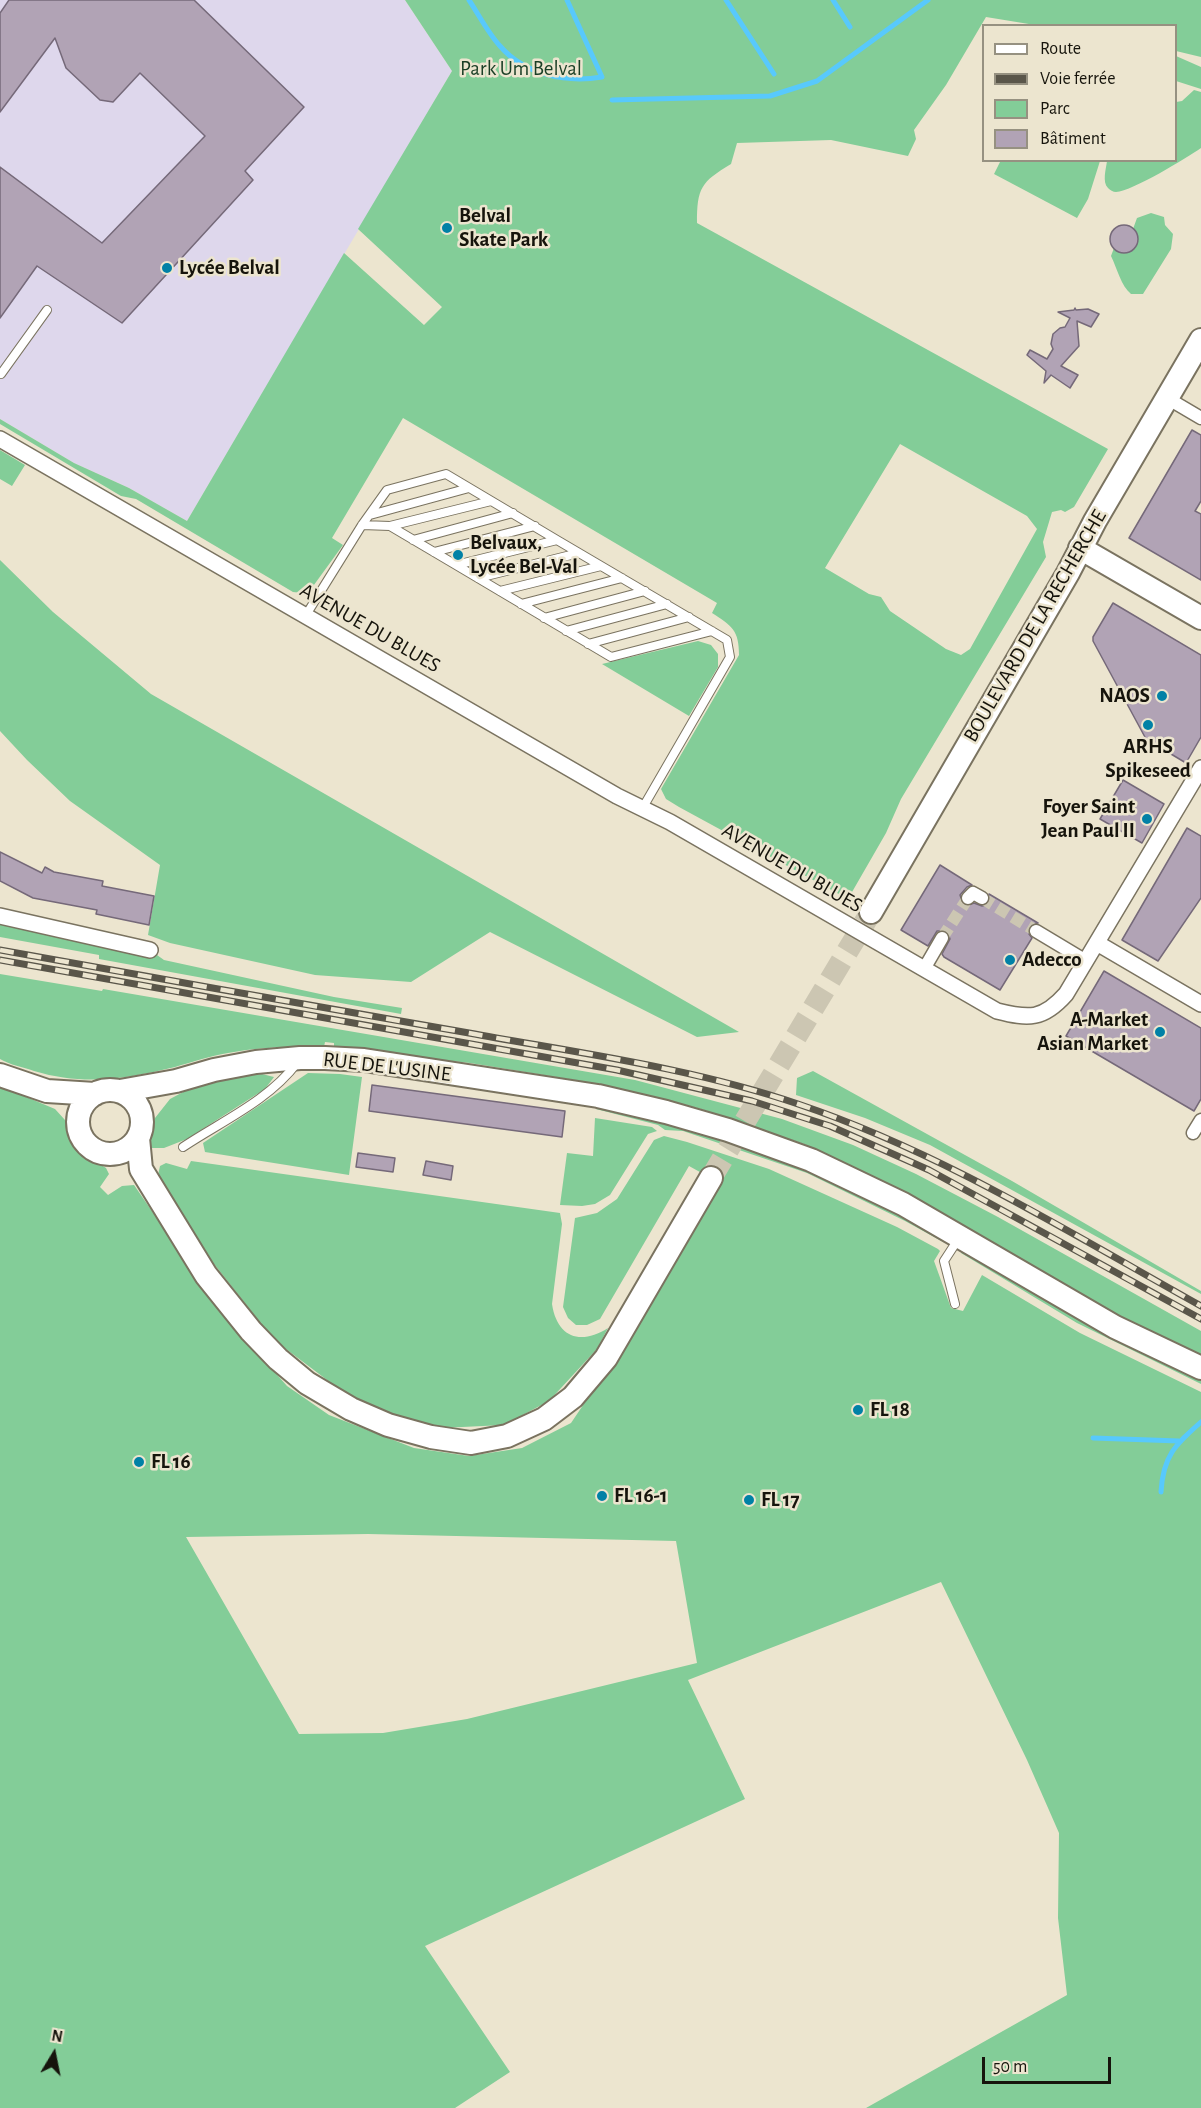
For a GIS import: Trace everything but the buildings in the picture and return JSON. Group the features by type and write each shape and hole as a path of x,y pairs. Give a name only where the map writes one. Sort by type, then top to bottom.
{"main road":[{"name":"BOULEVARD DE LA RECHERCHE","path":"871,912 1201,340"},
{"path":"1080,548 1201,618"},
{"name":"RUE DE L'USINE","path":"120,1091 176,1081 214,1070 256,1062 300,1058 364,1060 598,1096 666,1112 728,1130 812,1160 903,1204 1115,1327 1201,1368"},
{"path":"0,1075 47,1091 95,1094"},
{"path":"141,1170 140,1133 142,1116 138,1105 120,1091 107,1090 95,1094 81,1108 78,1117 79,1130 84,1141 92,1149 103,1154 115,1154 129,1149 140,1133 157,1102 176,1081"},
{"path":"47,1091 78,1117"},
{"path":"115,1154 141,1170 206,1275 251,1331 278,1359 307,1383 351,1409 388,1425 431,1437 471,1443 507,1436 544,1419 573,1397 606,1358 711,1178"}],"street":[{"path":"1167,399 1201,418"},
{"name":"AVENUE DU BLUES","path":"0,439 997,1011 1017,1016 1036,1016 1054,1008 1066,994 1201,768"},
{"path":"968,898 973,893 982,898"},
{"path":"0,916 150,950"},
{"path":"1036,932 1086,961"},
{"path":"924,969 942,938"},
{"path":"1097,943 1201,1004"},
{"path":"1193,1133 1201,1120"}],"lane":[{"path":"1,374 47,310"},
{"path":"306,615 362,525 387,490 446,474 727,640 730,657 642,809"},
{"path":"370,514 469,488"},
{"path":"362,525 390,526 491,501"},
{"path":"413,540 513,513"},
{"path":"390,526 611,657 712,631"},
{"path":"434,552 535,526"},
{"path":"456,565 557,540"},
{"path":"478,579 579,553"},
{"path":"500,591 601,566"},
{"path":"521,604 622,578"},
{"path":"544,618 645,591"},
{"path":"566,631 666,604"},
{"path":"588,644 689,618"},
{"path":"183,1147 267,1094 286,1077 300,1058"},
{"path":"955,1304 944,1261 960,1236"}],"shaded area":[{"name":"Lycée Belval","path":"0,0 405,0 452,71 187,521 129,488 74,463 0,419"}],"green space":[{"name":"Park Um Belval","path":"405,0 1201,0 1201,57 1177,51 1177,24 1029,24 986,17 946,85 914,130 916,139 908,156 831,140 737,143 731,164 707,181 700,194 697,223 1108,449 1074,507 1065,512 1061,510 1052,512 1043,542 1046,557 901,799 886,833 848,899 679,807 666,799 661,789 739,655 736,634 712,613 717,603 403,418 332,538 343,545 311,589 302,593 293,592 136,499 121,496 0,424 0,419 74,463 129,488 187,521 344,253 424,325 442,307 358,229 452,71","holes":["900,444 1027,516 1037,529 970,649 961,655 946,649 890,611 881,597 869,594 825,568"]},
{"path":"1177,56 1201,67 1201,89 1177,81"},
{"path":"1194,90 1201,92 1201,148 1159,173 1134,186 1116,192 1109,189 1105,179 1107,162 1177,162 1177,102 1182,101"},
{"path":"1000,162 1100,162 1088,199 1077,218 994,174"},
{"path":"1151,213 1164,217 1165,225 1173,234 1171,249 1143,294 1131,294 1122,282 1111,256 1114,248 1125,252 1133,249 1137,240 1133,229 1137,218"},
{"path":"0,450 25,465 12,486 0,479"},
{"path":"0,560 53,612 151,694 739,1032 697,1037 490,932 411,982 315,975 170,943 148,935 160,865 70,801 0,731"},
{"path":"698,641 711,645 718,654 718,667 689,716 602,664"},
{"path":"0,916 150,950 164,960 334,997 402,1008 401,1014 99,959 99,955 0,937"},
{"path":"0,974 102,991 103,989 635,1080 782,1119 853,1145 916,1174 998,1217 1201,1331 1201,1356 1130,1322 925,1203 804,1144 701,1109 599,1084 470,1063 334,1048 334,1043 325,1042 324,1047 276,1047 228,1053 175,1067 122,1077 88,1079 52,1076 0,1059"},
{"path":"813,1071 1012,1181 1201,1291 1201,1294 930,1145 865,1118 796,1095 797,1078"},
{"path":"308,1073 362,1077 349,1175 205,1152 203,1143"},
{"path":"262,1074 274,1077 265,1089 187,1139 164,1148 152,1148 148,1145 155,1118 170,1099 202,1082"},
{"path":"0,1086 55,1109 65,1120 80,1152 106,1168 109,1174 100,1187 108,1195 122,1186 134,1185 220,1310 287,1386 329,1415 414,1448 469,1456 522,1448 571,1423 627,1340 718,1182 689,1166 600,1319 587,1325 576,1325 568,1318 563,1307 575,1218 597,1213 617,1199 654,1140 664,1136 769,1169 897,1227 938,1249 940,1251 934,1261 951,1308 963,1311 982,1275 1080,1333 1201,1392 1201,2108 866,2108 1067,1995 1058,1918 1059,1833 1027,1760 941,1582 688,1680 745,1799 425,1946 510,2072 455,2108 0,2108","holes":["368,1534 676,1541 697,1663 467,1719 383,1733 299,1734 186,1537"]},
{"path":"597,1104 666,1120 808,1168 948,1239 945,1243 807,1173 683,1131 665,1130 658,1125 596,1109"},
{"path":"595,1118 652,1127 657,1131 648,1134 610,1195 595,1204 560,1205 567,1153 593,1156"},
{"path":"191,1161 560,1213 562,1224 552,1304 555,1315 565,1331 579,1337 598,1333 608,1328 597,1349 549,1401 504,1425 441,1428 397,1418 343,1392 274,1340 214,1264 158,1175 160,1166 166,1163 187,1169"},
{"path":"964,1249 1201,1377 1201,1384 1077,1323 961,1253"}],"waterway":[{"path":"469,0 496,41 521,64 547,75 574,79 602,77 567,0"},
{"path":"726,0 774,74"},
{"path":"833,0 850,27"},
{"path":"612,100 770,96 817,81 928,0"},
{"path":"1161,1492 1164,1469 1172,1452 1201,1422"},
{"path":"1093,1438 1179,1441"}],"tunnel":[{"path":"942,938 968,898"},
{"path":"982,898 1036,931"},
{"path":"711,1178 871,912"}],"railway":[{"path":"0,950 635,1062 758,1091 851,1123 954,1170 1054,1223 1201,1306"},
{"path":"0,960 617,1070 752,1101 830,1126 929,1170 1201,1319"}],"place":[{"name":"Belval Skate Park","path":"447,228"},
{"name":"Lycée Belval","path":"167,268"},
{"name":"Belvaux, Lycée Bel-Val","path":"458,555"},
{"name":"NAOS","path":"1162,696"},
{"name":"ARHS Spikeseed","path":"1148,725"},
{"name":"Foyer Saint Jean Paul II","path":"1147,819"},
{"name":"Adecco","path":"1010,960"},
{"name":"A-Market Asian Market","path":"1160,1032"},
{"name":"FL 18","path":"858,1410"},
{"name":"FL 16","path":"139,1462"},
{"name":"FL 16-1","path":"602,1496"},
{"name":"FL 17","path":"749,1500"}]}
